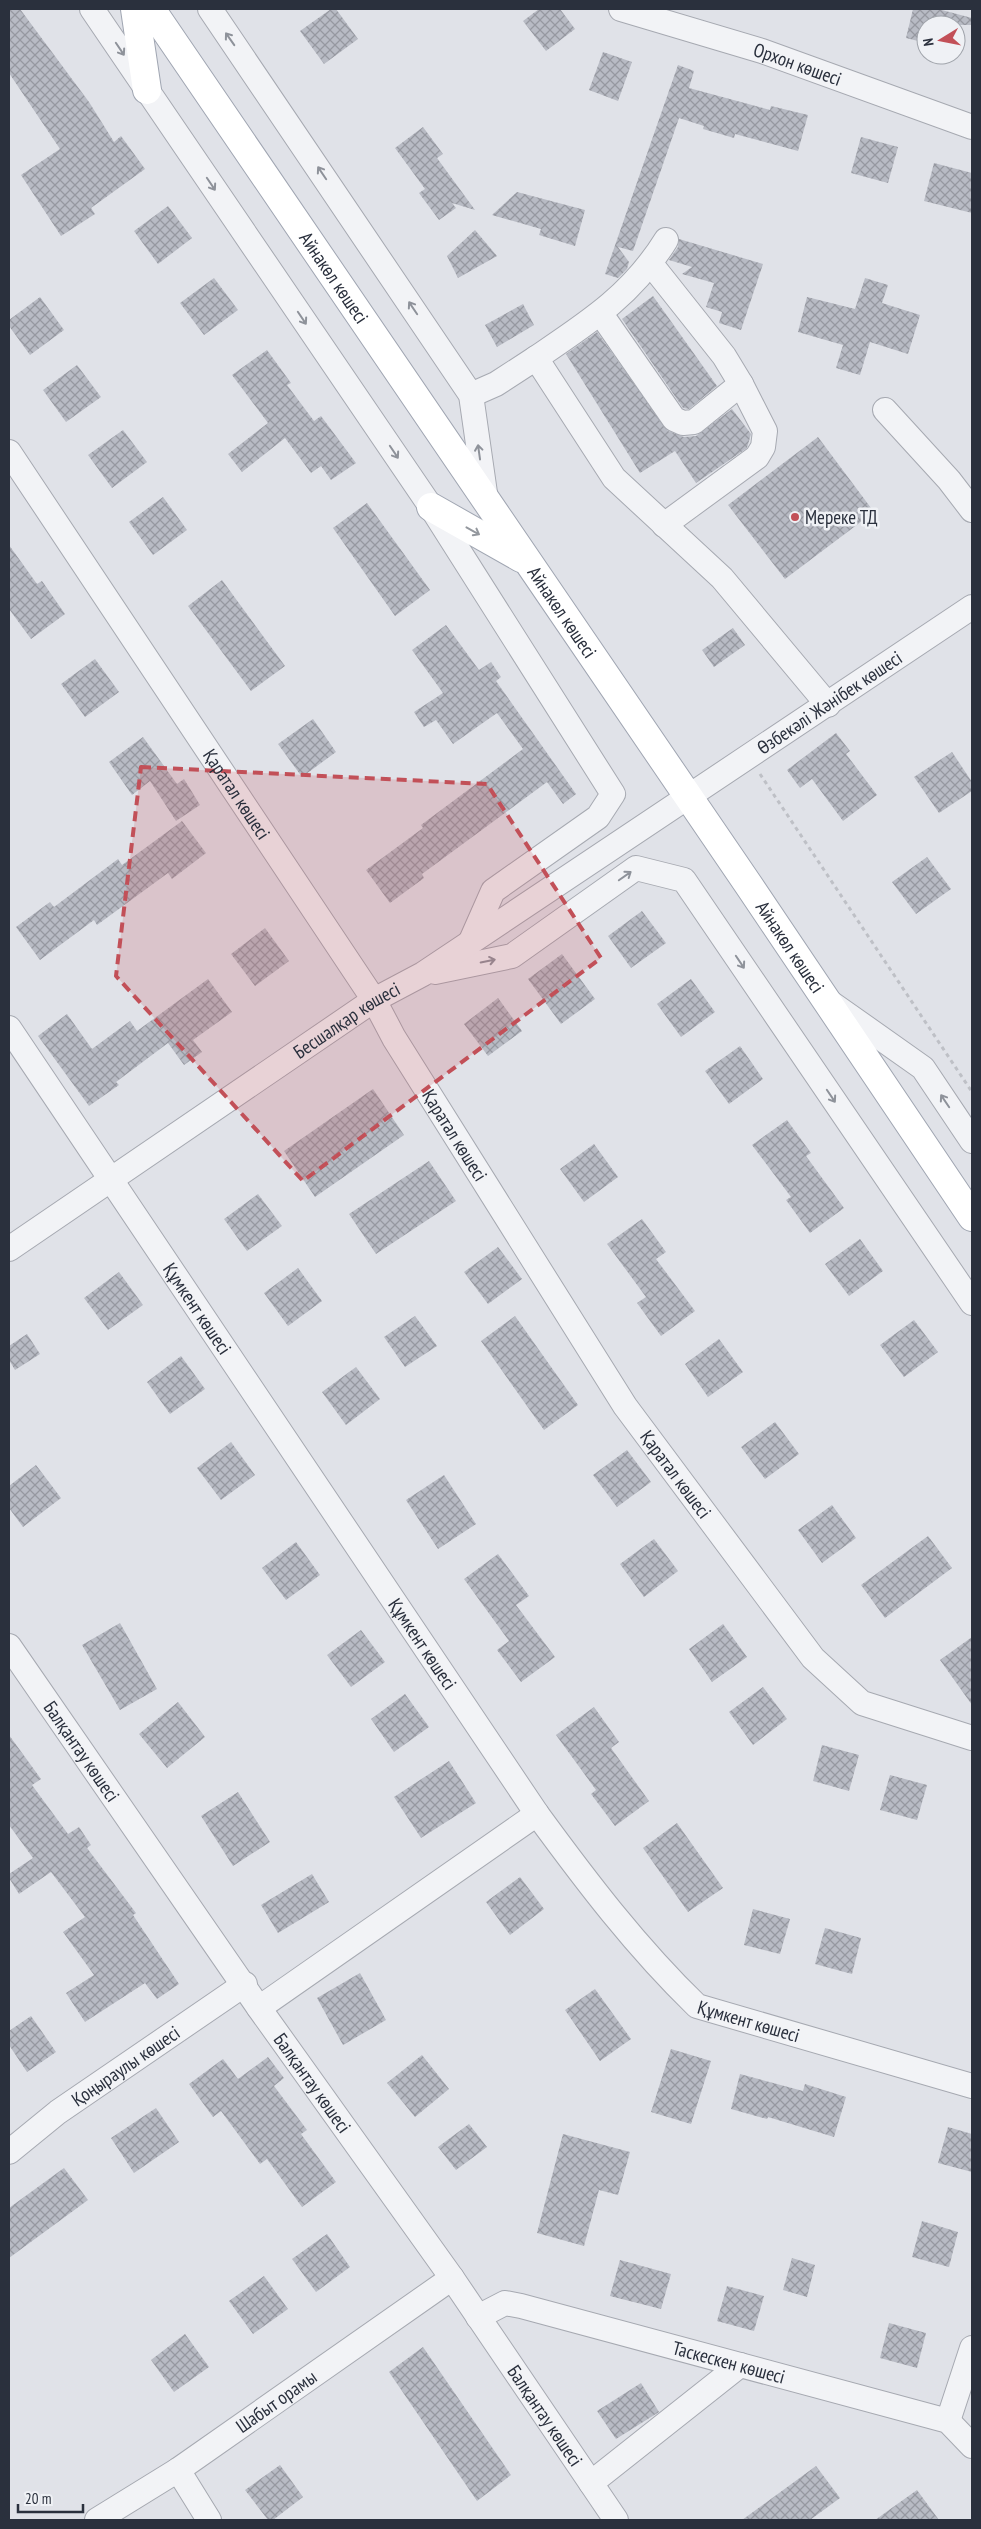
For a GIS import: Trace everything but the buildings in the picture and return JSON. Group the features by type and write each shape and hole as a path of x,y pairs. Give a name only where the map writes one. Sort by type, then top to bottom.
{"main road":[{"path":"136,9 147,90"},
{"name":"Айнакөл көшесі","path":"151,9 972,1217"},
{"path":"431,507 527,561"}],"street":[{"path":"92,9 431,507 614,794 598,817 493,891 470,943"},
{"path":"210,9 472,395 486,500"},
{"name":"Орхон көшесі","path":"620,9 762,52 972,127"},
{"path":"472,395 496,384 601,314 651,264 666,240"},
{"path":"651,264 724,356 765,431 757,457 664,525"},
{"path":"601,314 674,419 683,424 694,422 741,384"},
{"path":"536,358 614,478 722,578 828,705"},
{"path":"885,410 948,480 972,510"},
{"name":"Қаратал көшесі","path":"9,452 374,1000 394,1038 625,1406 813,1658 862,1703 972,1738"},
{"name":"Өзбекәлі Жәнібек көшесі","path":"688,798 972,607"},
{"name":"Бесшалқар көшесі","path":"9,1249 112,1181 374,1000 423,974 688,798"},
{"path":"423,974 512,956 636,868 684,880 972,1302"},
{"path":"824,998 923,1068 972,1141"},
{"name":"Құмкент көшесі","path":"9,1028 537,1814 597,1896 663,1974 697,2006 972,2086"},
{"name":"Балқантау көшесі","path":"9,1646 245,1984 259,2008 452,2278 616,2520"},
{"path":"259,2008 537,1814"},
{"name":"Қоңыраулы көшесі","path":"9,2152 58,2112 245,1984"},
{"name":"Шабыт орамы","path":"97,2520 178,2470 452,2278"},
{"name":"Таскескен көшесі","path":"478,2317 505,2303 521,2306 948,2421"},
{"path":"972,2348 948,2421 972,2446"},
{"path":"590,2483 740,2365"},
{"path":"178,2470 209,2520"}],"path":[{"path":"749,758 972,1092"}],"highlighted area":[{"path":"141,767 487,784 601,958 303,1181 116,976"}],"place":[{"name":"Мереке ТД","path":"795,517"}]}
